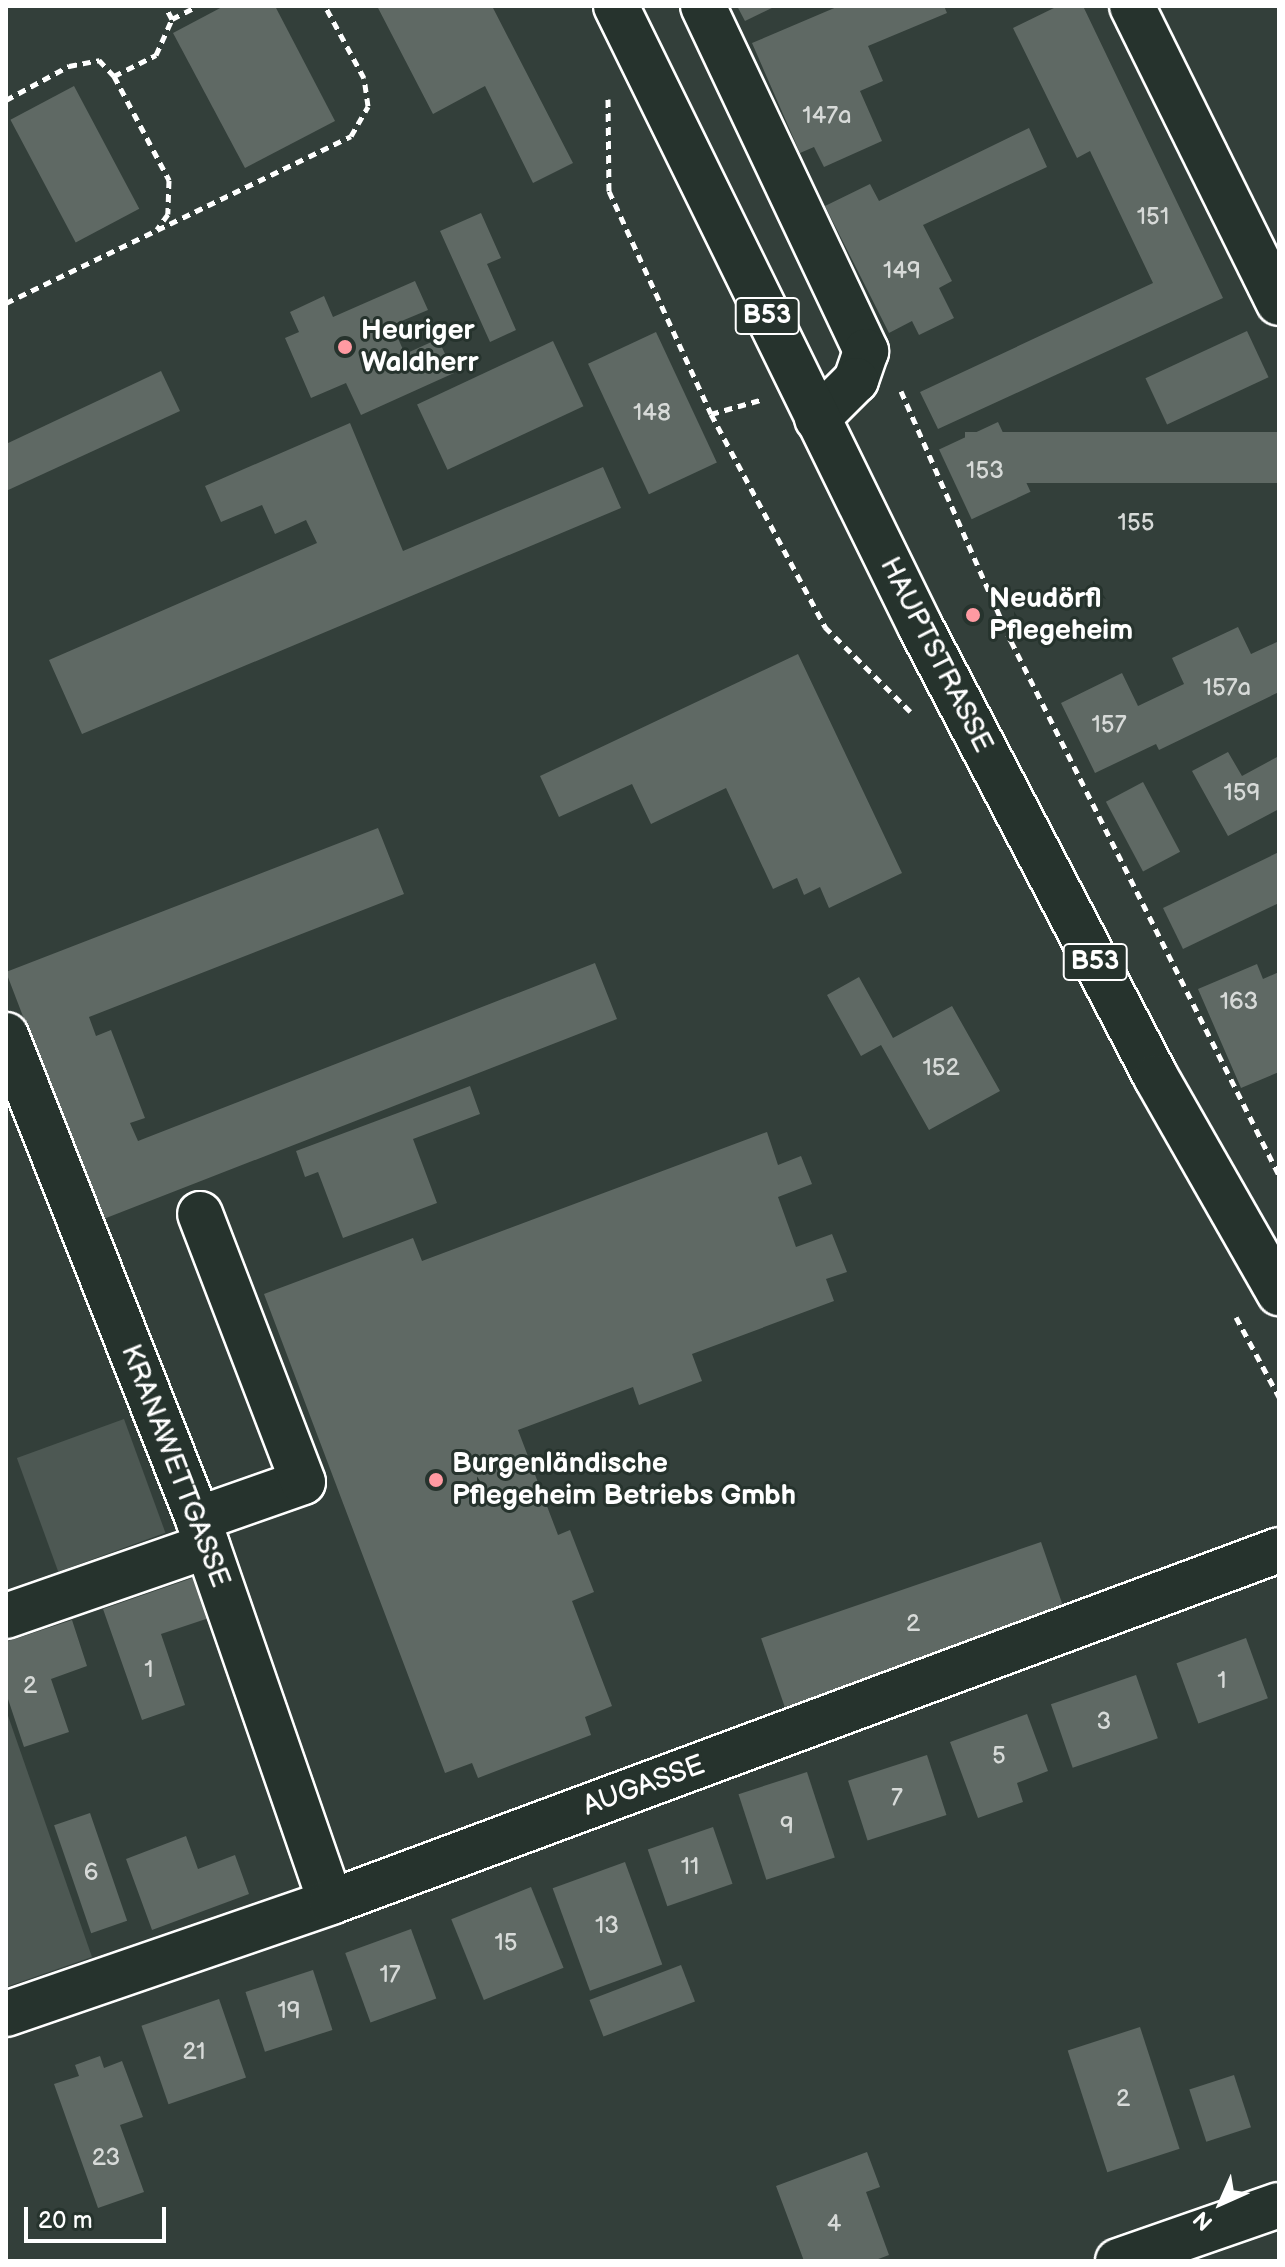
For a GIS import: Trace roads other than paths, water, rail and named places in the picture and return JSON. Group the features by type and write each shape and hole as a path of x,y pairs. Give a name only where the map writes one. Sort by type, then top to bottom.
{"street":[{"name":"HAUPTSTRASSE","path":"616,6 817,419 1156,1077 1279,1293"},
{"path":"703,6 866,351 856,380 817,419"},
{"path":"1132,6 1279,303"},
{"name":"KRANAWETTGASSE","path":"6,1035 202,1532 331,1902"},
{"path":"6,1616 202,1532 303,1482 200,1214"},
{"name":"AUGASSE","path":"6,2014 331,1902 1279,1550"},
{"path":"1118,2261 1279,2205"}],"place":[{"name":"Heuriger Waldherr","path":"345,347"},
{"name":"Neudörfl Pflegeheim","path":"973,615"},
{"name":"Burgenländische Pflegeheim Betriebs Gmbh","path":"436,1480"}]}
